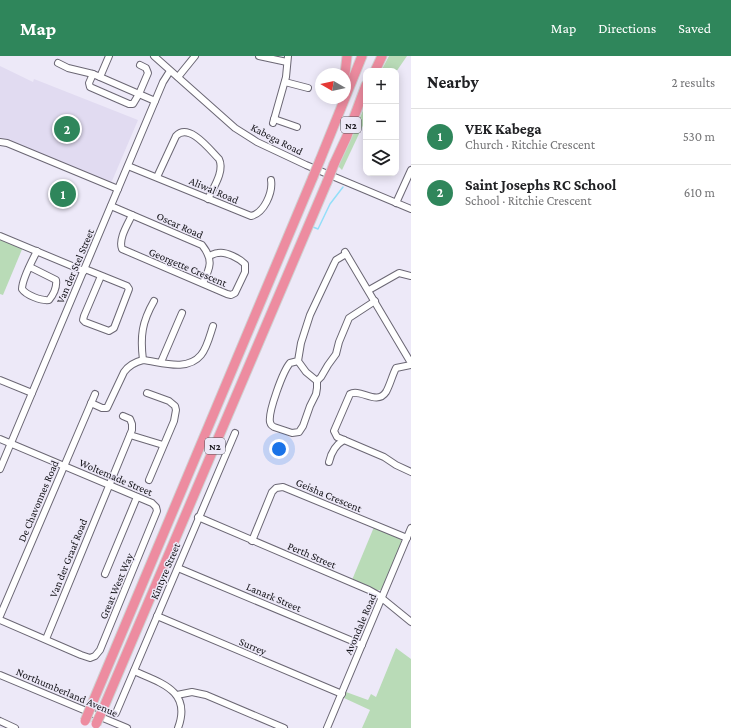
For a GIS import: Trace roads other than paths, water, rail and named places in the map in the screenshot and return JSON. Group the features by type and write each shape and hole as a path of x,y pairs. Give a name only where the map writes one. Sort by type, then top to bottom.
{"highway":[{"path":"346,68 347,56"},
{"name":"N2","path":"83,724 313,177 362,56"},
{"path":"372,68 376,56"},
{"path":"376,68 382,56"},
{"name":"N2","path":"95,726 347,136 363,93"},
{"path":"347,136 363,99"},
{"path":"320,160 337,104"}],"street":[{"path":"100,77 109,56"},
{"name":"Kabega Road","path":"154,56 235,128 257,142 306,165 411,209"},
{"path":"178,77 195,56"},
{"path":"259,56 288,59 285,82 273,121 297,127"},
{"path":"58,63 68,68 100,77 155,101"},
{"path":"92,74 89,86 132,104 135,102 148,73 146,68 140,65"},
{"name":"Van der Stel Street","path":"0,469 163,82 170,71"},
{"path":"285,82 308,88"},
{"path":"158,177 176,136 182,132 194,134 219,159 220,162 221,169 208,199"},
{"path":"0,142 7,143 118,189"},
{"name":"Aliwal Road","path":"128,166 251,216 261,211 264,206 270,191 272,180"},
{"path":"396,203 411,170"},
{"name":"Oscar Road","path":"111,206 198,243 205,249 208,256"},
{"name":"Georgette Crescent","path":"132,215 121,240 120,246 122,249 227,294 233,294 237,291 246,270 245,264 223,253 208,256"},
{"path":"0,236 37,251 101,276 126,286 129,289 114,328 109,331 83,320 101,276"},
{"path":"30,267 56,280 57,284 55,290 49,300 43,300 23,291 21,287 37,251"},
{"path":"317,381 306,372 298,361 301,343 312,310 334,264 336,260 346,253 376,301 411,364 396,368 386,392 381,396 371,397 355,392 350,394 334,431 337,437 411,472"},
{"path":"203,283 210,263 208,256"},
{"path":"369,290 399,273 411,276"},
{"path":"143,360 142,332 146,318 154,301"},
{"path":"298,361 290,363 286,368 273,401 270,420 272,425 292,433 299,432 303,426 316,394 317,381 321,378 328,364 336,354 339,342 349,318 376,301"},
{"path":"161,362 182,313"},
{"path":"91,403 102,408 107,408 124,372 131,364 143,360 179,365 201,356 213,326"},
{"path":"0,380 32,393"},
{"path":"147,393 169,401 175,406 176,410 174,421 149,480"},
{"name":"De Chavonnes Road","path":"0,616 95,394"},
{"path":"123,416 127,417 131,421 132,427 130,435 163,445"},
{"name":"Kintyre Street","path":"116,713 235,433"},
{"name":"Van der Graaf Road","path":"46,639 130,435"},
{"name":"Woltemade Street","path":"0,439 152,503 157,508"},
{"path":"329,462 338,444 344,440"},
{"name":"Geisha Crescent","path":"252,541 272,492 276,488 283,487 407,538"},
{"path":"105,574 137,497"},
{"name":"Great West Way","path":"46,639 81,655 93,658 97,654 156,515 157,508"},
{"name":"Perth Street","path":"198,517 369,590 378,595 411,622"},
{"name":"Avondale Road","path":"327,728 411,528"},
{"name":"Lanark Street","path":"178,568 362,645"},
{"name":"Surrey","path":"157,616 342,694"},
{"path":"0,620 46,639"},
{"path":"134,671 165,684 177,695 182,714 178,728"},
{"name":"Northumberland Avenue","path":"0,675 127,728"},
{"path":"177,695 192,692 206,695 284,728"},
{"path":"0,721 6,726 16,728"}],"waterway":[{"path":"313,227 318,229 330,204 343,187"}],"place":[{"name":"Saint Josephs RC School","path":"67,129"},
{"name":"VEK Kabega","path":"63,194"}]}
